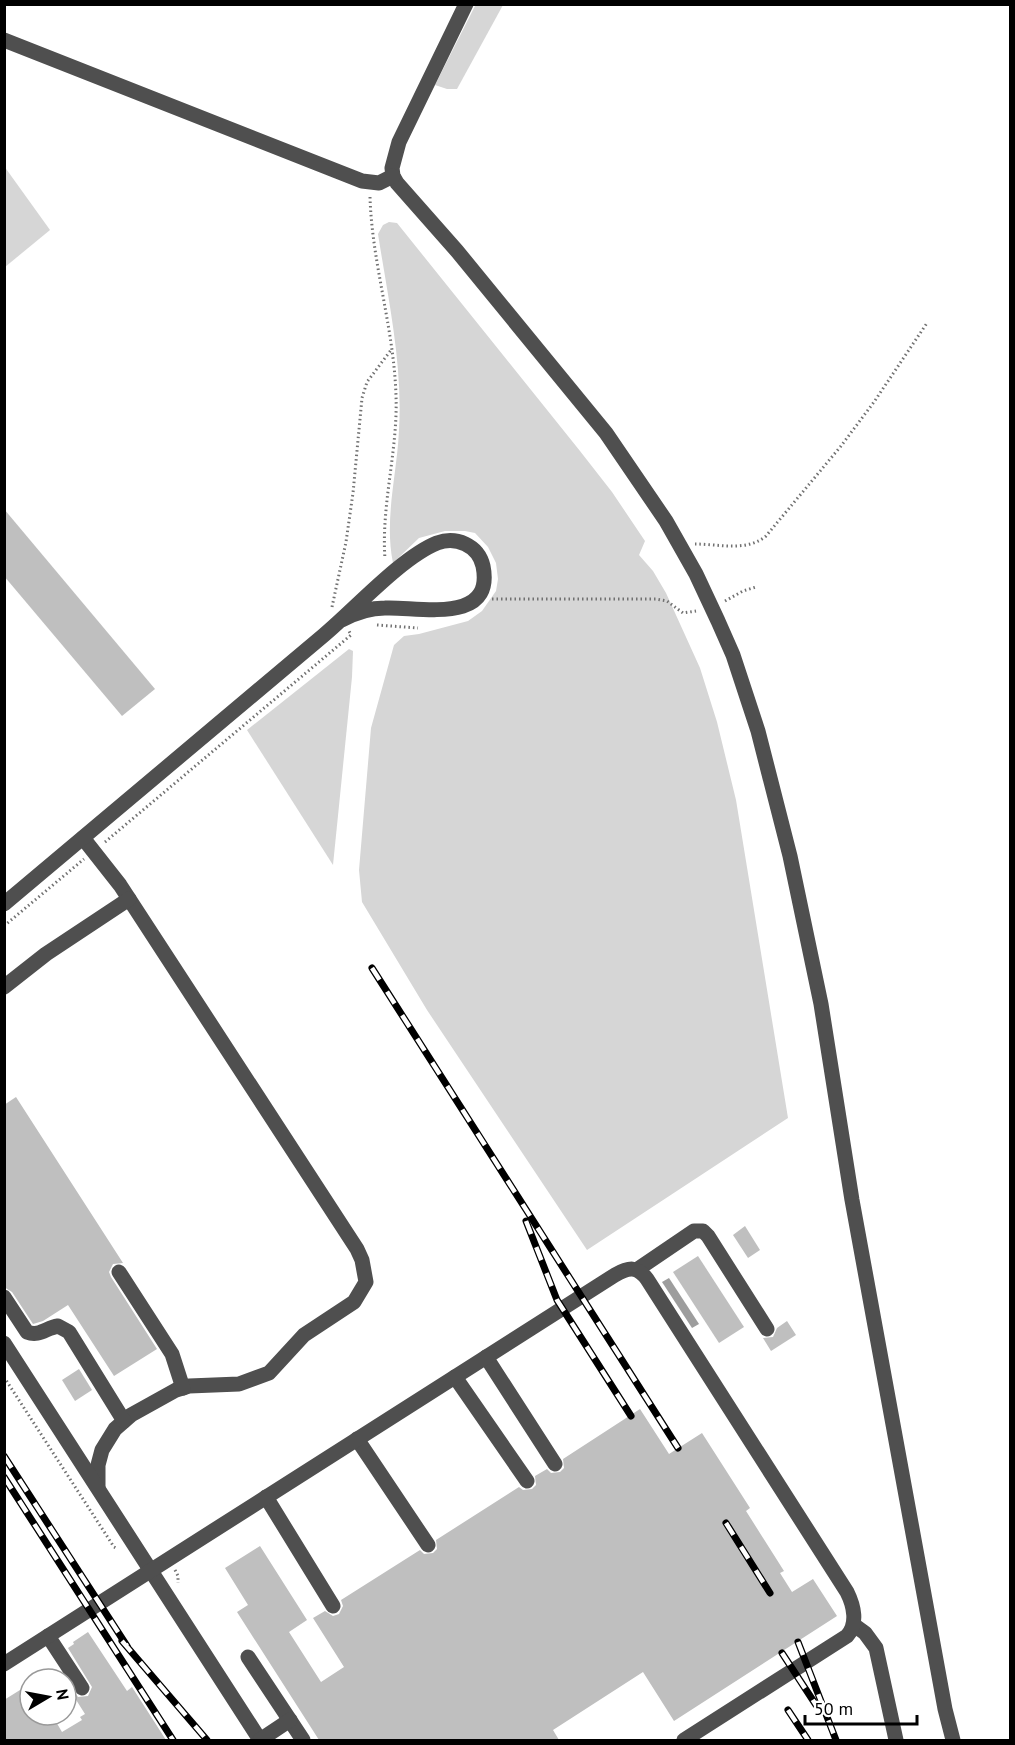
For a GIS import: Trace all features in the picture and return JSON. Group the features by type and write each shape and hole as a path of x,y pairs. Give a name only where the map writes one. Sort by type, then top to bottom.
{"street":[{"path":"466,4 399,142 393,160 393,176 404,193 457,251 606,433 718,604 758,731 810,948 825,1024 838,1123 946,1715 953,1740"},
{"path":"4,40 369,183 379,183 393,176"},
{"path":"4,904 388,579 426,549 447,540 457,541 473,549 482,563 483,581 475,598 468,603 449,610 384,608 364,611 338,623"},
{"path":"83,838 129,899 357,1249 366,1282 354,1302 304,1335 269,1373 239,1384 183,1388 157,1400 124,1421 108,1438 102,1450 98,1465 98,1486"},
{"path":"4,987 46,954 129,899"},
{"path":"4,1664 615,1275 628,1268 638,1269 694,1231 703,1231 708,1236 767,1329"},
{"path":"638,1269 647,1279 847,1592 853,1608 854,1625 847,1636 684,1740"},
{"path":"119,1272 172,1354 183,1388"},
{"path":"4,1297 27,1332 34,1335 58,1326 69,1332 124,1421"},
{"path":"4,1343 260,1740 290,1720"},
{"path":"486,1356 555,1464"},
{"path":"455,1377 527,1482"},
{"path":"357,1439 428,1545"},
{"path":"266,1497 333,1605"},
{"path":"854,1625 865,1633 876,1648 896,1740"},
{"path":"48,1636 82,1688"},
{"path":"248,1657 303,1740"}],"path":[{"path":"369,183 370,220 396,396 385,532 388,579"},
{"path":"681,548 697,544 746,545 755,543 766,536 841,446 874,402 927,323"},
{"path":"4,926 351,635 338,623 333,605 353,493 362,398 367,382 391,350"},
{"path":"475,598 656,599 666,601 686,614 718,604 742,591 756,587"},
{"path":"371,625 418,628"},
{"path":"4,1377 114,1547 121,1549 134,1543"}],"shaded area":[{"path":"476,4 503,5 457,89 435,85"},
{"path":"4,166 50,230 5,267 4,267"},
{"path":"389,222 397,223 580,451 612,492 645,541 639,555 653,571 666,593 700,668 717,722 736,800 788,1118 587,1250 427,1010 362,902 359,870 371,728 394,645 404,636 468,621 482,611 496,591 498,579 496,563 488,547 475,533 465,531 445,531 419,538 393,563 390,530 398,447 399,381 394,332 378,234 383,225"},
{"path":"349,649 353,651 352,677 333,865 247,730"},
{"path":"669,1278 699,1324 692,1328 662,1282"}],"building":[{"path":"4,509 155,689 122,716 4,576"},
{"path":"16,1097 123,1263 113,1264 109,1272 157,1349 114,1376 68,1305 43,1321 33,1324 12,1292 4,1287 4,1105"},
{"path":"745,1226 760,1250 748,1258 733,1235"},
{"path":"698,1256 744,1327 719,1343 673,1272"},
{"path":"787,1321 796,1335 771,1351 763,1338 773,1337 777,1328"},
{"path":"79,1369 92,1390 75,1401 62,1380"},
{"path":"640,1409 669,1454 702,1433 750,1508 746,1511 784,1571 780,1573 792,1592 813,1579 837,1616 674,1721 643,1672 553,1730 559,1740 319,1740 237,1612 248,1605 225,1568 260,1546 307,1620 289,1632 321,1682 344,1667 313,1618 325,1611 333,1616 339,1614 343,1606 341,1600 420,1550 424,1554 433,1553 437,1549 436,1540 519,1487 523,1490 532,1489 536,1485 535,1476 547,1469 551,1473 560,1472 564,1468 563,1459"},
{"path":"88,1632 127,1691 132,1687 166,1740 4,1740 4,1700 18,1691 18,1727 59,1727 62,1732 70,1727 78,1727 78,1722 82,1720 80,1717 85,1714 78,1703 78,1697 88,1696 92,1687 68,1648 74,1644 73,1642"}],"railway":[{"path":"372,968 678,1448"},
{"path":"526,1221 557,1300 631,1416"},
{"path":"4,1456 127,1646"},
{"path":"4,1477 173,1740"},
{"path":"726,1523 770,1593"},
{"path":"122,1641 207,1740"},
{"path":"798,1642 836,1740"},
{"path":"782,1653 816,1705"},
{"path":"788,1710 808,1740"}]}
